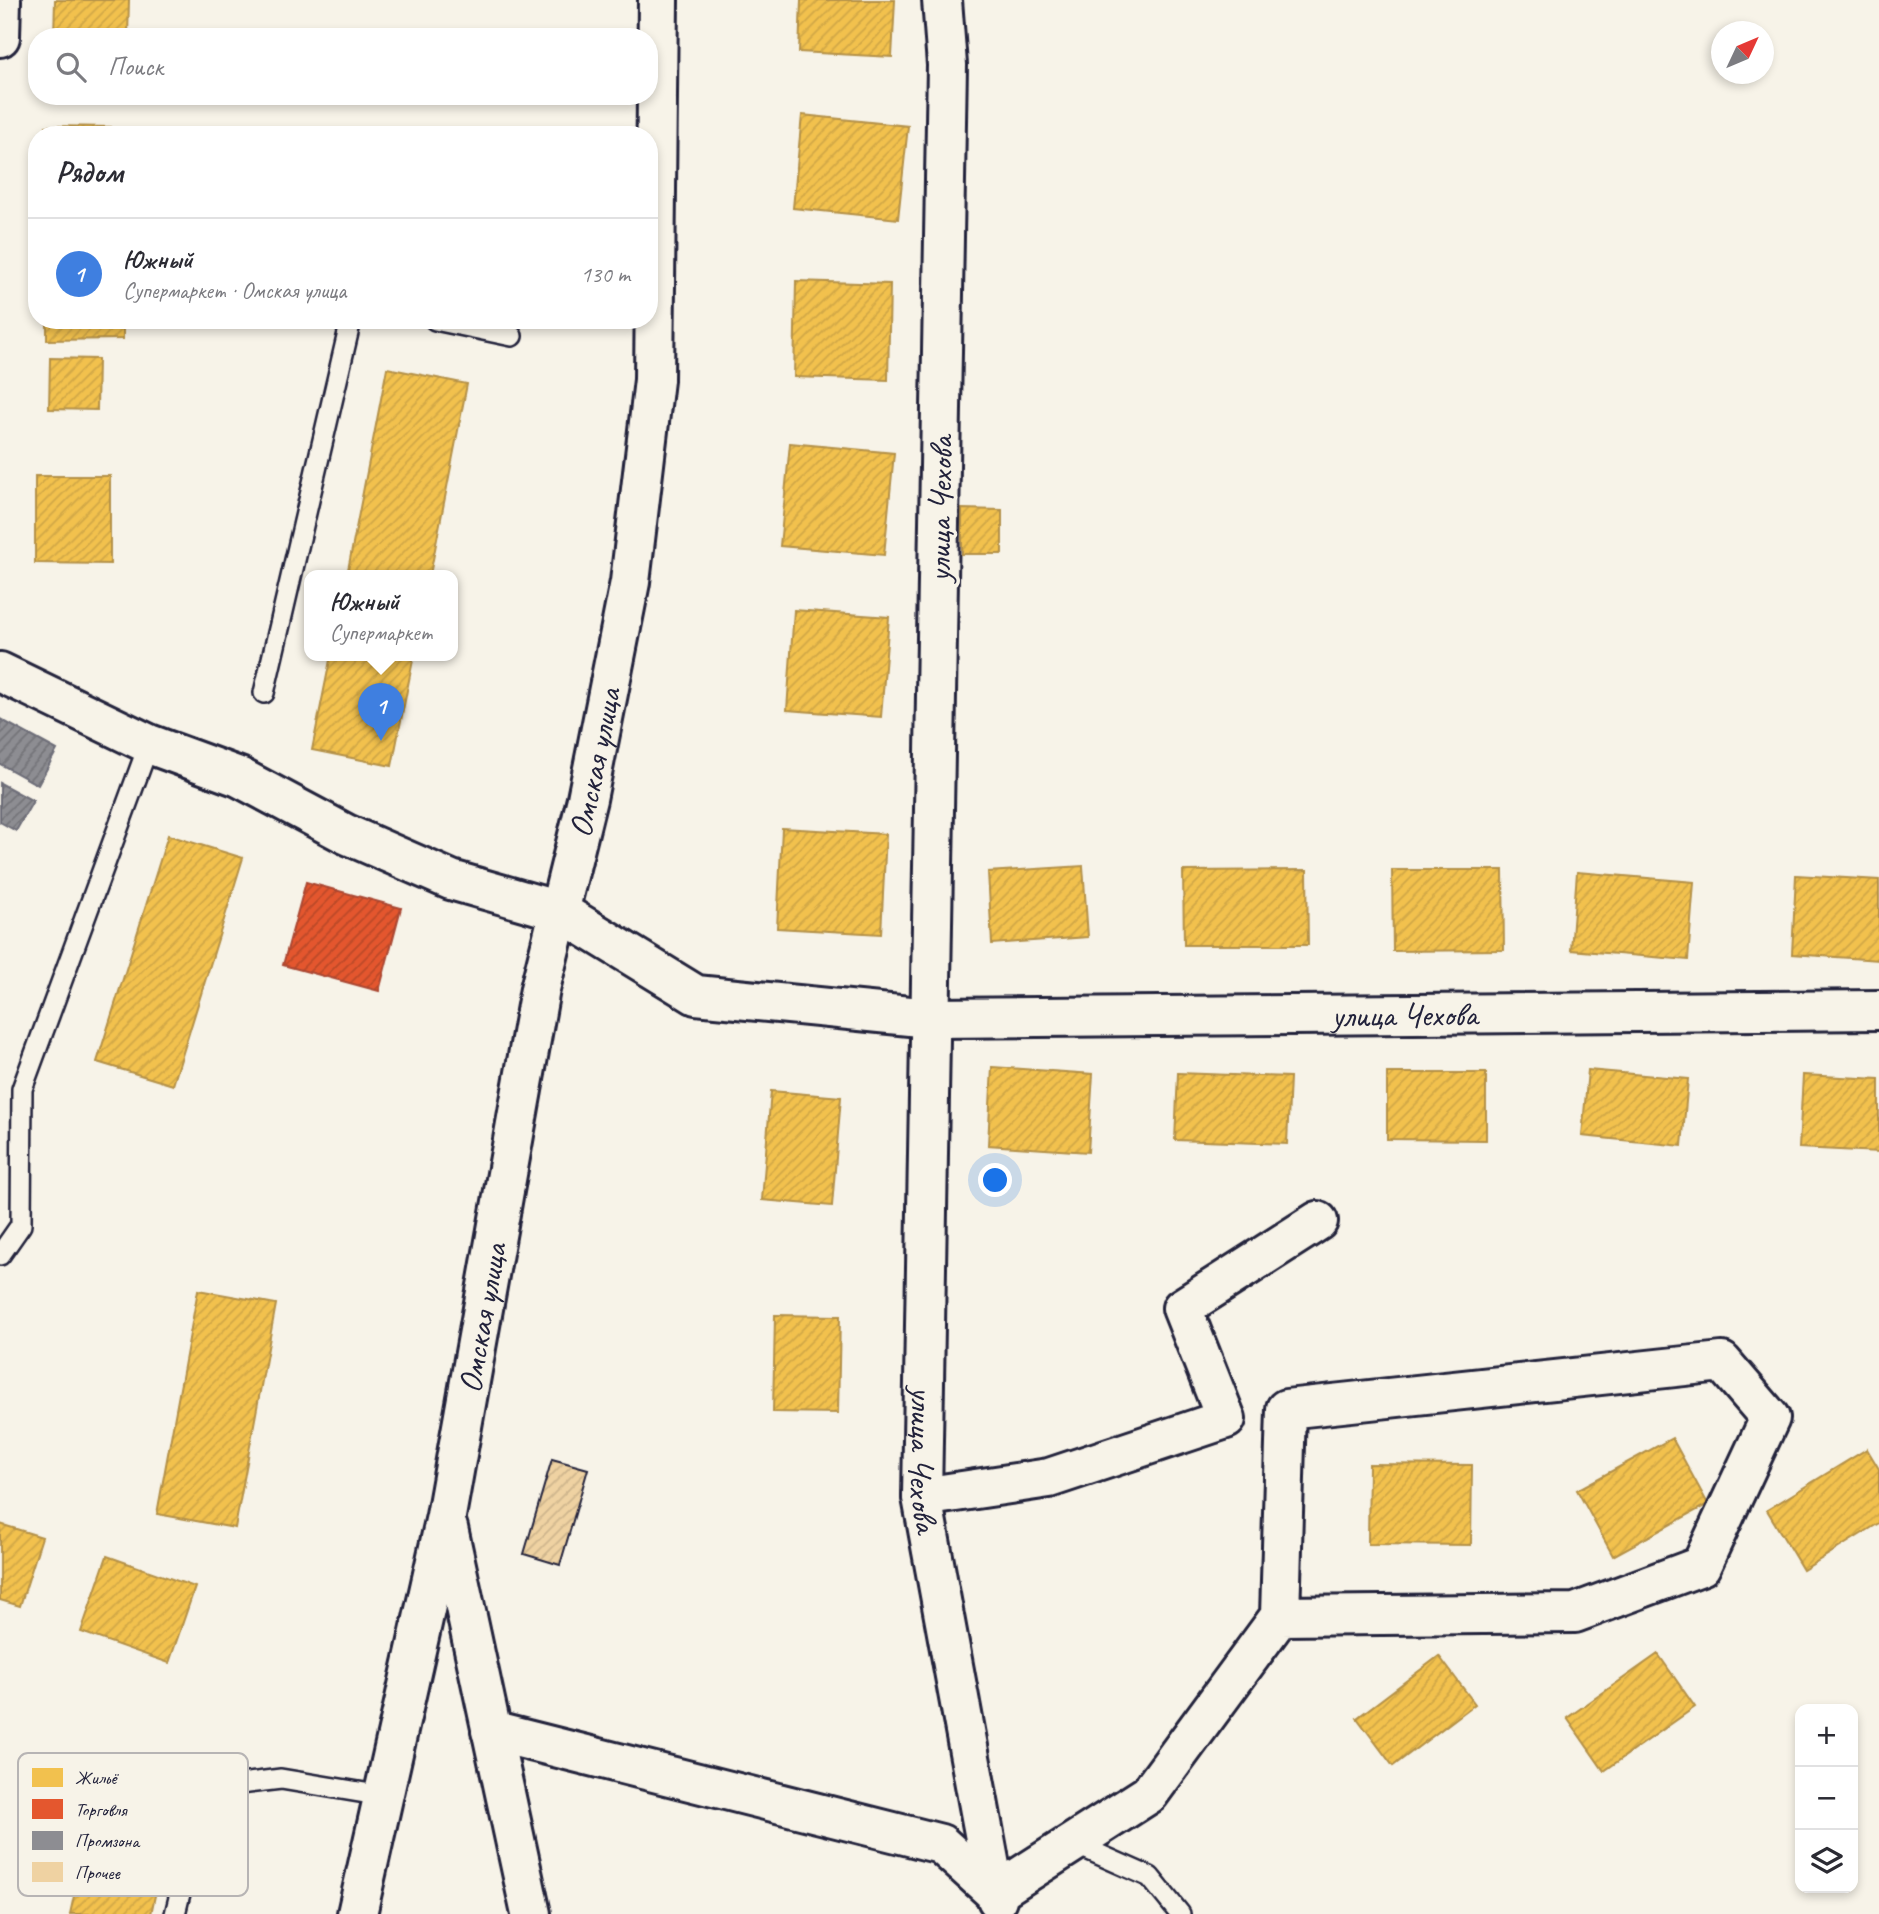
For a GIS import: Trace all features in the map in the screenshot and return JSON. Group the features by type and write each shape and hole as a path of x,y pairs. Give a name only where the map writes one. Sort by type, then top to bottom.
{"street":[{"path":"0,37 1,0"},
{"name":"Омская улица","path":"658,0 658,28"},
{"name":"улица Чехова","path":"942,0 947,65 922,1496 999,1904"},
{"name":"Омская улица","path":"657,105 657,126"},
{"name":"Омская улица","path":"357,1914 446,1516 540,989 587,799 630,582 654,380 655,329"},
{"path":"0,672 149,744 239,776 346,834 451,880 559,911 696,995 930,1017"},
{"name":"улица Чехова","path":"930,1017 1879,1010"},
{"path":"922,1496 1049,1478 1226,1419 1182,1308 1318,1221"},
{"path":"491,1731 941,1844 999,1904 1073,1843 1149,1794 1280,1616 1286,1409 1722,1362 1770,1418 1701,1566 1575,1613 1280,1616"},
{"path":"446,1516 531,1914"}],"lane":[{"path":"264,693 349,329"},
{"path":"478,329 512,336"},
{"path":"0,1255 21,1225 22,1090 149,744"},
{"path":"248,1783 281,1779 383,1796"},
{"path":"1073,1843 1150,1877 1180,1914"},
{"path":"176,1914 180,1896"}],"building: Жильё":[{"path":"55,0 129,0 128,28 54,28"},
{"path":"801,0 895,0 892,57 799,52"},
{"path":"802,115 908,126 898,219 793,208"},
{"path":"796,281 890,284 888,380 794,377"},
{"path":"47,329 123,329 123,339 47,340"},
{"path":"50,358 98,359 97,410 49,409"},
{"path":"387,368 467,384 431,570 348,570"},
{"path":"790,443 894,453 884,555 780,546"},
{"path":"35,476 110,476 110,564 35,563"},
{"path":"962,509 1002,510 1002,554 962,554"},
{"path":"794,610 889,617 881,717 787,710"},
{"path":"330,661 413,661 392,766 312,750"},
{"path":"782,828 886,834 881,934 777,928"},
{"path":"168,835 243,858 173,1085 97,1062"},
{"path":"1083,866 1088,937 992,944 988,872"},
{"path":"1307,870 1308,945 1184,945 1183,871"},
{"path":"1392,870 1503,870 1504,950 1393,951"},
{"path":"1577,872 1694,882 1688,960 1571,950"},
{"path":"1796,875 1879,880 1879,960 1792,954"},
{"path":"992,1067 1093,1074 1088,1152 988,1145"},
{"path":"1588,1070 1688,1079 1682,1146 1582,1136"},
{"path":"1178,1073 1290,1077 1287,1144 1175,1140"},
{"path":"1387,1073 1486,1073 1486,1140 1387,1139"},
{"path":"1803,1075 1879,1079 1879,1152 1799,1148"},
{"path":"771,1091 841,1097 832,1206 762,1200"},
{"path":"198,1290 276,1304 235,1528 157,1514"},
{"path":"775,1315 840,1316 838,1413 773,1412"},
{"path":"1672,1438 1708,1504 1613,1556 1577,1490"},
{"path":"1867,1449 1879,1469 1879,1523 1803,1570 1767,1510"},
{"path":"1369,1464 1472,1465 1471,1545 1368,1544"},
{"path":"0,1524 42,1537 20,1606 0,1600"},
{"path":"107,1556 195,1587 169,1663 81,1632"},
{"path":"1658,1654 1695,1707 1604,1771 1567,1718"},
{"path":"1439,1656 1475,1704 1393,1766 1357,1718"},
{"path":"74,1896 155,1896 151,1914 70,1914"}],"building: Торговля":[{"path":"306,882 401,908 379,991 283,965"}],"building: Промзона":[{"path":"0,719 57,750 38,785 0,764"},
{"path":"0,783 33,801 16,831 0,822"}],"building: Прочее":[{"path":"552,1459 588,1469 560,1565 524,1554"}],"place":[{"name":"Южный","path":"381,741"}]}
